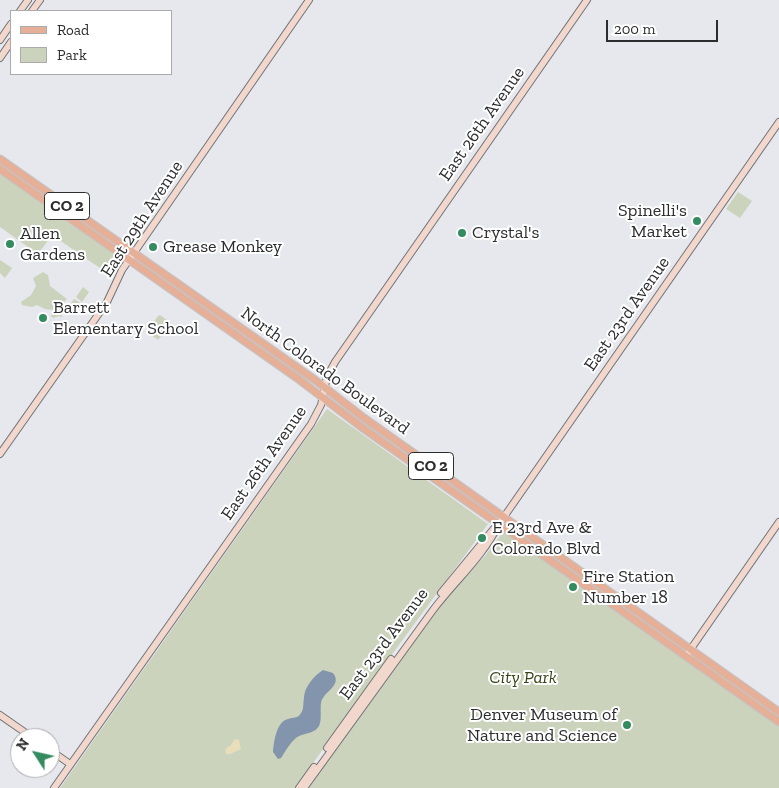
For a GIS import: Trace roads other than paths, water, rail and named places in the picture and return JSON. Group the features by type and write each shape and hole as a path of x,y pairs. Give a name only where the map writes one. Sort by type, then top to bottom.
{"main road":[{"name":"North Colorado Boulevard","path":"0,159 324,387 686,656 779,722"},
{"name":"North Colorado Boulevard","path":"0,169 323,397 367,431 502,520 779,712"}],"street":[{"name":"East 29th Avenue","path":"0,454 108,300 117,276 309,0"},
{"name":"East 26th Avenue","path":"54,788 311,424 323,397 327,376 335,362 587,0"},
{"path":"0,40 10,25"},
{"path":"0,58 10,43"},
{"name":"East 23rd Avenue","path":"304,788 396,659 447,592 474,563 779,122"},
{"name":"East 23rd Avenue","path":"299,788 410,633 490,531 502,520"},
{"path":"686,656 779,522"},
{"path":"396,659 410,633"},
{"path":"0,715 19,728"},
{"path":"60,757 70,764"}],"water":[{"path":"323,670 333,673 336,681 322,699 319,726 314,731 295,739 281,758 278,759 273,752 278,728 284,721 300,715 303,710 304,694 308,686"}],"place":[{"name":"Spinelli's Market","path":"697,221"},
{"name":"Crystal's","path":"462,233"},
{"name":"Allen Gardens","path":"10,244"},
{"name":"Grease Monkey","path":"153,247"},
{"name":"Barrett Elementary School","path":"43,318"},
{"name":"E 23rd Ave & Colorado Blvd","path":"482,538"},
{"name":"Fire Station Number 18","path":"573,587"},
{"name":"Denver Museum of Nature and Science","path":"627,725"}],"park label":[{"name":"City Park","path":"523,678"}]}
